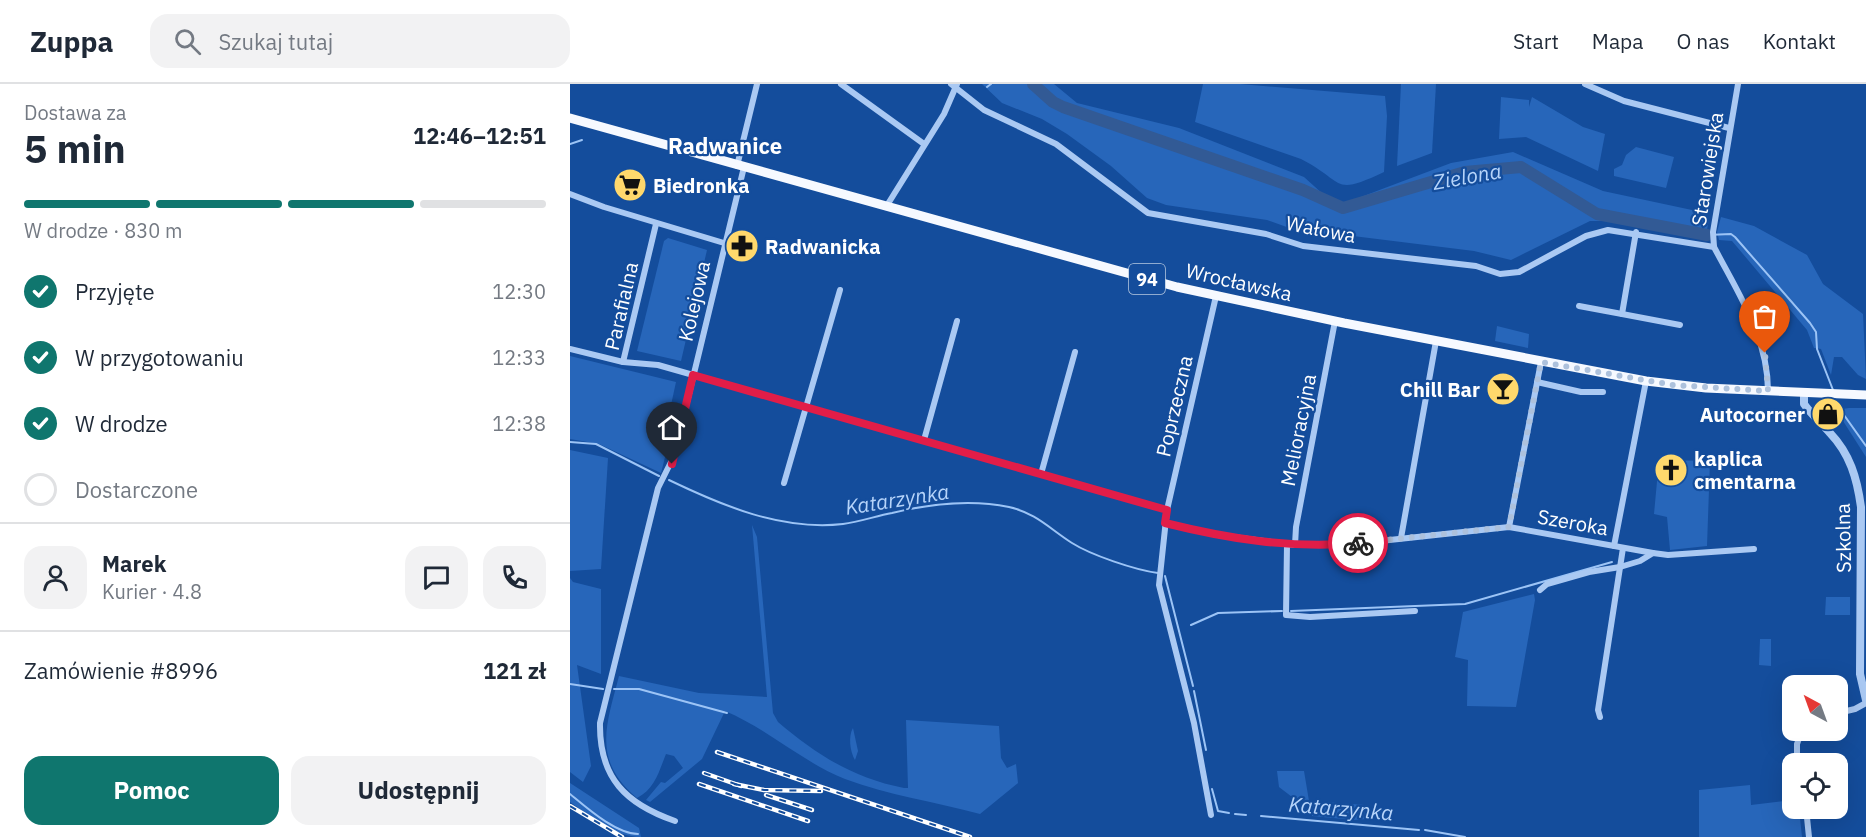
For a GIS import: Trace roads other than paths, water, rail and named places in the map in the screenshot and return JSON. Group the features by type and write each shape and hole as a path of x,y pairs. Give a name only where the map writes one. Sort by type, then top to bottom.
{"main road":[{"name":"Wrocławska","path":"570,118 886,207 1216,296 1646,381 1768,391"},
{"name":"94","path":"1768,391 1866,394"}],"street":[{"name":"Kolejowa","path":"675,821 654,813 626,795 604,762 600,742 604,704 658,488 674,456 724,243 757,84"},
{"path":"841,84 924,144"},
{"path":"1585,84 1624,101 1729,128"},
{"name":"Starowiejska","path":"1738,84 1713,232 1714,244 1758,332 1767,362 1768,391"},
{"path":"886,207 945,114 955,86"},
{"name":"Wałowa","path":"955,86 984,110 1056,144 1138,208 1160,217 1266,234 1303,246 1476,266 1509,274 1537,264 1598,231 1633,232 1714,244"},
{"path":"570,194 656,224 724,243"},
{"name":"Parafialna","path":"656,224 623,362 658,365 693,375"},
{"path":"1622,314 1633,232"},
{"path":"784,483 840,290"},
{"name":"Poprzeczna","path":"1211,815 1194,723 1159,585 1167,510 1216,296"},
{"path":"1579,306 1680,325"},
{"path":"924,440 957,321"},
{"name":"Melioracyjna","path":"1295,545 1296,527 1335,321"},
{"path":"1401,538 1436,341"},
{"path":"570,350 623,362"},
{"path":"1041,474 1075,352"},
{"path":"1509,527 1541,362"},
{"path":"693,375 1167,510"},
{"path":"1614,546 1646,381"},
{"path":"1537,382 1581,392 1603,392"},
{"name":"Szkolna","path":"1804,392 1804,404 1832,435 1849,460 1859,491 1860,675 1866,701"},
{"name":"Szeroka","path":"1165,523 1218,535 1287,545 1401,538 1509,527 1668,555 1754,549"},
{"path":"1287,545 1286,615 1310,617 1415,611"},
{"path":"1600,717 1598,710 1623,548"},
{"path":"1540,590 1547,584 1640,561 1653,553"},
{"path":"1848,711 1855,709 1866,701"},
{"path":"1807,819 1809,837"}],"waterway":[{"path":"987,87 991,84"},
{"name":"Zielona","path":"1033,84 1053,102 1063,107 1303,190 1343,208 1465,172 1521,167 1597,214 1707,235"},
{"path":"570,144 582,140"},
{"name":"Zielona","path":"1707,235 1731,234 1735,237 1810,323 1816,332 1817,349 1833,390"},
{"name":"Zielona","path":"1834,396 1834,401 1866,446"},
{"name":"Katarzynka","path":"570,442 596,444 659,476"},
{"name":"Katarzynka","path":"669,480 732,507 775,520 798,524 843,524 935,505 980,503 1009,507 1035,517 1072,543 1101,557 1158,573"},
{"path":"1291,611 1465,604 1612,562"},
{"name":"Katarzynka","path":"1165,576 1193,686"},
{"path":"1191,625 1218,613 1282,611"},
{"path":"570,684 603,689"},
{"path":"614,689 639,689 727,713"},
{"name":"Katarzynka","path":"1194,691 1206,750"},
{"name":"Katarzynka","path":"1212,789 1218,811 1229,813"},
{"path":"570,794 611,825 620,830 638,834"},
{"name":"Katarzynka","path":"1235,814 1246,815"},
{"name":"Katarzynka","path":"1261,816 1419,830"},
{"name":"Katarzynka","path":"1425,830 1465,837"}],"railway":[{"path":"717,752 970,837"},
{"path":"704,773 741,786"},
{"path":"699,784 808,821"},
{"path":"734,784 764,790 821,791"},
{"path":"766,795 812,810"},
{"path":"570,806 622,837"}],"place":[{"name":"Biedronka","path":"630,185"},
{"name":"Radwanicka","path":"742,246"},
{"name":"Chill Bar","path":"1503,389"},
{"name":"Autocorner","path":"1828,414"},
{"name":"kaplica cmentarna","path":"1671,470"}],"district":[{"name":"Radwanice","path":"725,145"}]}
